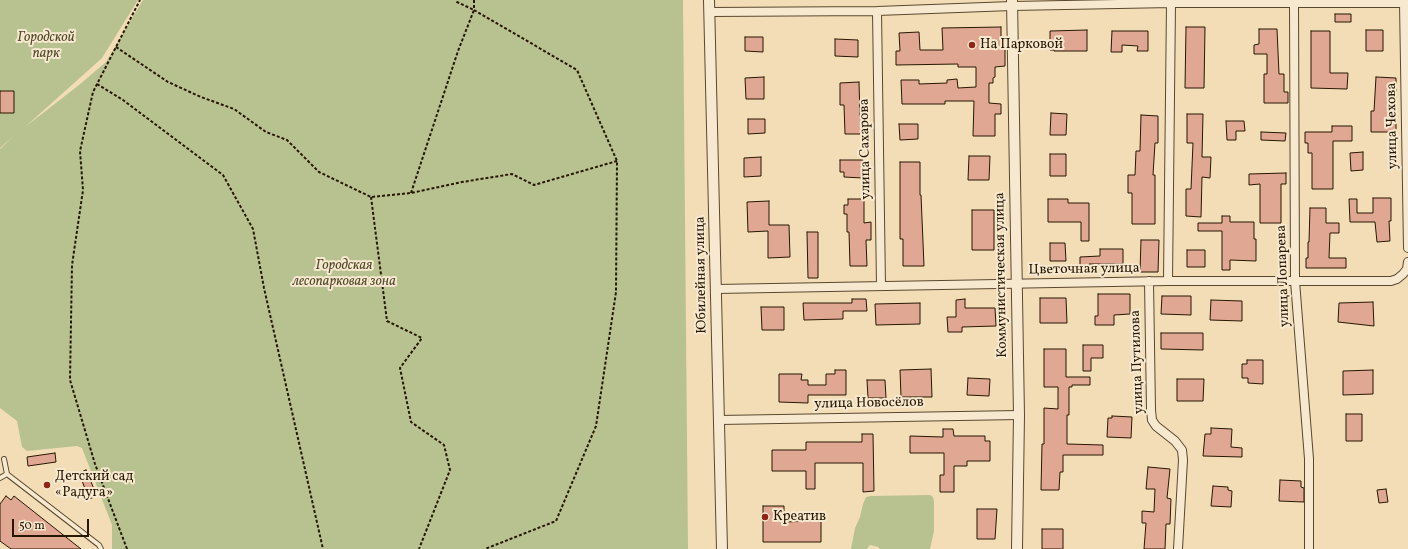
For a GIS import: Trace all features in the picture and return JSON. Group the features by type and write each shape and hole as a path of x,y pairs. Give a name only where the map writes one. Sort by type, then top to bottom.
{"street":[{"name":"Юбилейная улица","path":"709,0 722,549"},
{"name":"улица Лопарева","path":"1294,2 1295,281 1309,459 1309,549"},
{"path":"709,12 876,11 1012,3 1406,3"},
{"name":"Коммунистическая улица","path":"1012,3 1019,414 1017,549"},
{"path":"1168,281 1171,3"},
{"name":"улица Чехова","path":"1406,3 1408,248"},
{"name":"улица Сахарова","path":"876,11 881,286"},
{"name":"Цветочная улица","path":"716,289 1149,281 1391,281 1404,274 1407,269 1408,262"},
{"name":"улица Путилова","path":"1149,281 1150,410 1152,420 1156,426 1175,441 1182,450 1183,460 1178,549"},
{"name":"улица Новосёлов","path":"719,420 1019,414"}],"lane":[{"path":"4,459 7,474 101,549"},
{"path":"0,478 7,474"}],"path":[{"path":"127,549 95,464 70,380 72,265 82,190 80,151 93,92 140,0"},
{"path":"456,0 457,2 474,10 577,70 617,161 616,292 596,426 556,521 485,549"},
{"path":"411,193 458,51 474,10 474,0"},
{"path":"116,46 168,82 201,97 234,109 266,132 287,140 319,172 371,197 411,193 462,182 512,174 534,185 617,161"},
{"path":"97,84 123,100 223,175 252,229 264,288 324,549"},
{"path":"371,197 387,321 422,338 400,368 411,422 444,445 450,470 420,549"}],"green space":[{"name":"Городская лесопарковая зона","path":"0,0 138,0 102,58 25,127 106,62 143,0 683,0 688,549 112,549 112,525 82,448 77,446 27,451 22,447 17,421 0,408 0,149 14,136 0,148"},
{"path":"930,495 933,497 934,502 934,531 930,549 880,549 870,545 867,549 851,549 855,528 866,497"}],"building":[{"path":"1335,14 1351,14 1351,22 1335,22"},
{"path":"1001,27 1001,49 1005,49 1005,66 995,67 995,77 993,78 993,83 989,83 989,103 1001,104 1001,114 995,114 995,136 973,136 974,101 945,101 945,104 902,104 901,80 919,80 919,84 947,83 947,80 957,79 958,88 976,87 976,67 958,67 958,64 896,65 896,51 900,51 899,33 919,32 920,50 943,50 942,28"},
{"path":"1186,27 1205,27 1204,88 1185,88"},
{"path":"1259,29 1277,29 1279,74 1284,74 1284,92 1288,92 1288,103 1264,103 1264,74 1267,74 1267,54 1254,54 1254,45 1259,44"},
{"path":"1087,30 1087,51 1050,50 1050,31"},
{"path":"1366,30 1383,30 1383,51 1366,51"},
{"path":"1112,31 1148,31 1148,51 1137,51 1138,46 1122,45 1122,52 1111,52"},
{"path":"1311,31 1330,31 1330,73 1348,73 1347,89 1311,88"},
{"path":"745,37 763,37 763,52 745,51"},
{"path":"835,39 858,40 858,57 835,56"},
{"path":"764,77 764,99 746,99 745,78"},
{"path":"1376,77 1396,78 1396,132 1371,132 1371,111 1374,111"},
{"path":"859,82 860,117 862,117 863,134 845,134 844,105 840,105 840,83"},
{"path":"0,91 14,91 14,113 0,113"},
{"path":"1051,113 1067,114 1066,135 1050,135"},
{"path":"1187,114 1203,114 1202,157 1211,157 1210,178 1202,177 1201,217 1186,216 1186,189 1191,189 1193,143 1187,143"},
{"path":"1141,115 1158,116 1158,143 1155,143 1153,175 1155,175 1155,224 1132,224 1132,193 1128,193 1128,175 1135,175 1136,151 1140,151"},
{"path":"748,119 765,119 765,133 748,134"},
{"path":"1226,121 1244,121 1245,131 1236,131 1236,140 1227,140"},
{"path":"899,124 918,124 918,139 900,140"},
{"path":"1332,126 1352,126 1352,141 1333,141 1333,189 1312,189 1312,153 1308,153 1308,143 1305,143 1305,132 1332,132"},
{"path":"1261,132 1286,133 1285,141 1261,140"},
{"path":"1363,152 1363,170 1351,171 1350,153"},
{"path":"1050,154 1066,154 1066,176 1050,176"},
{"path":"969,156 990,156 989,180 968,180"},
{"path":"761,157 761,176 744,177 744,158"},
{"path":"840,160 863,160 863,178 844,177 844,172 840,172"},
{"path":"900,162 920,162 920,195 924,266 903,266 903,239 900,239"},
{"path":"1286,173 1286,184 1281,184 1281,223 1260,223 1260,184 1249,185 1249,174"},
{"path":"1373,198 1391,198 1391,221 1389,221 1390,241 1377,242 1375,222 1350,222 1349,199 1357,199 1357,213 1373,213"},
{"path":"848,199 864,199 864,223 871,222 871,240 866,240 867,266 850,266 847,214 844,214 844,205 848,205"},
{"path":"1048,199 1068,199 1068,203 1089,203 1089,241 1081,241 1081,222 1048,222"},
{"path":"769,201 769,225 789,225 790,257 768,258 768,231 748,232 747,202"},
{"path":"1310,208 1326,208 1326,223 1339,223 1339,233 1330,233 1329,258 1346,258 1346,268 1306,268 1306,258 1308,258"},
{"path":"972,210 994,210 994,250 972,250"},
{"path":"1222,216 1230,216 1230,222 1254,222 1256,261 1230,260 1230,270 1222,270 1222,231 1198,231 1198,223 1222,223"},
{"path":"807,232 818,232 818,278 808,278"},
{"path":"1141,240 1159,240 1158,272 1140,272"},
{"path":"1050,243 1065,243 1066,261 1050,261"},
{"path":"1100,249 1123,249 1123,264 1089,264 1089,272 1080,272 1080,257 1100,256"},
{"path":"1187,250 1205,250 1205,267 1187,267"},
{"path":"1098,294 1130,294 1130,314 1114,315 1114,325 1095,325 1095,316 1098,316"},
{"path":"1162,296 1191,296 1191,315 1161,314"},
{"path":"1040,298 1066,298 1067,323 1040,323"},
{"path":"852,299 866,299 867,311 843,311 843,319 804,320 803,303 852,303"},
{"path":"965,299 965,308 995,308 996,326 962,327 962,332 948,332 947,317 956,317 956,300"},
{"path":"1211,300 1242,301 1242,321 1210,320"},
{"path":"1373,302 1374,326 1338,322 1339,303"},
{"path":"920,303 920,324 876,325 875,304"},
{"path":"761,307 784,307 784,330 762,330"},
{"path":"1161,333 1203,333 1203,350 1161,349"},
{"path":"1083,345 1103,345 1103,358 1091,358 1091,371 1083,371"},
{"path":"1044,349 1066,349 1066,377 1090,377 1090,385 1072,385 1072,387 1069,387 1067,444 1103,445 1103,455 1063,455 1063,472 1060,472 1059,490 1041,490 1042,444 1044,444 1044,408 1058,409 1058,387 1044,387"},
{"path":"1247,360 1263,360 1263,384 1248,383 1248,378 1242,378 1242,364 1247,364"},
{"path":"931,369 932,397 901,397 900,370"},
{"path":"835,370 846,370 846,395 808,395 808,403 779,402 779,374 802,374 801,380 808,380 808,385 826,385 826,374 835,374"},
{"path":"1373,370 1373,394 1343,395 1343,371"},
{"path":"968,378 990,379 989,396 967,395"},
{"path":"1177,379 1204,379 1203,401 1177,401"},
{"path":"867,380 885,380 886,398 868,398"},
{"path":"1346,414 1362,414 1362,441 1346,441"},
{"path":"1112,416 1132,417 1131,438 1107,437 1108,418 1112,418"},
{"path":"1211,428 1232,429 1231,447 1242,448 1242,457 1203,456 1205,434 1211,434"},
{"path":"943,429 953,429 954,436 985,436 985,441 990,441 990,461 967,461 967,466 954,466 954,492 940,492 940,475 944,475 944,453 910,453 910,436 943,437"},
{"path":"862,434 873,434 874,491 863,492 863,463 815,463 815,489 806,489 806,471 772,471 772,450 806,450 806,442 862,442"},
{"path":"55,453 56,462 28,466 27,457"},
{"path":"1148,467 1170,469 1167,498 1171,499 1170,524 1166,524 1165,549 1144,549 1146,523 1142,523 1142,511 1154,512 1155,489 1146,489"},
{"path":"86,470 97,496 89,499 79,473"},
{"path":"1280,480 1301,481 1301,487 1304,488 1304,502 1279,501"},
{"path":"1213,486 1228,487 1228,490 1232,491 1231,507 1211,506"},
{"path":"1386,489 1388,502 1379,503 1377,490"},
{"path":"6,496 11,500 14,496 81,549 11,549 0,541 0,504"},
{"path":"763,506 784,506 784,522 812,521 812,518 821,518 821,542 763,542"},
{"path":"977,509 997,509 995,539 977,539"},
{"path":"1042,529 1063,529 1063,549 1042,549"}],"place":[{"name":"На Парковой","path":"972,45"},
{"name":"Детский сад «Радуга»","path":"47,485"},
{"name":"Креатив","path":"765,517"}],"park label":[{"name":"Городской парк","path":"46,46"}]}
